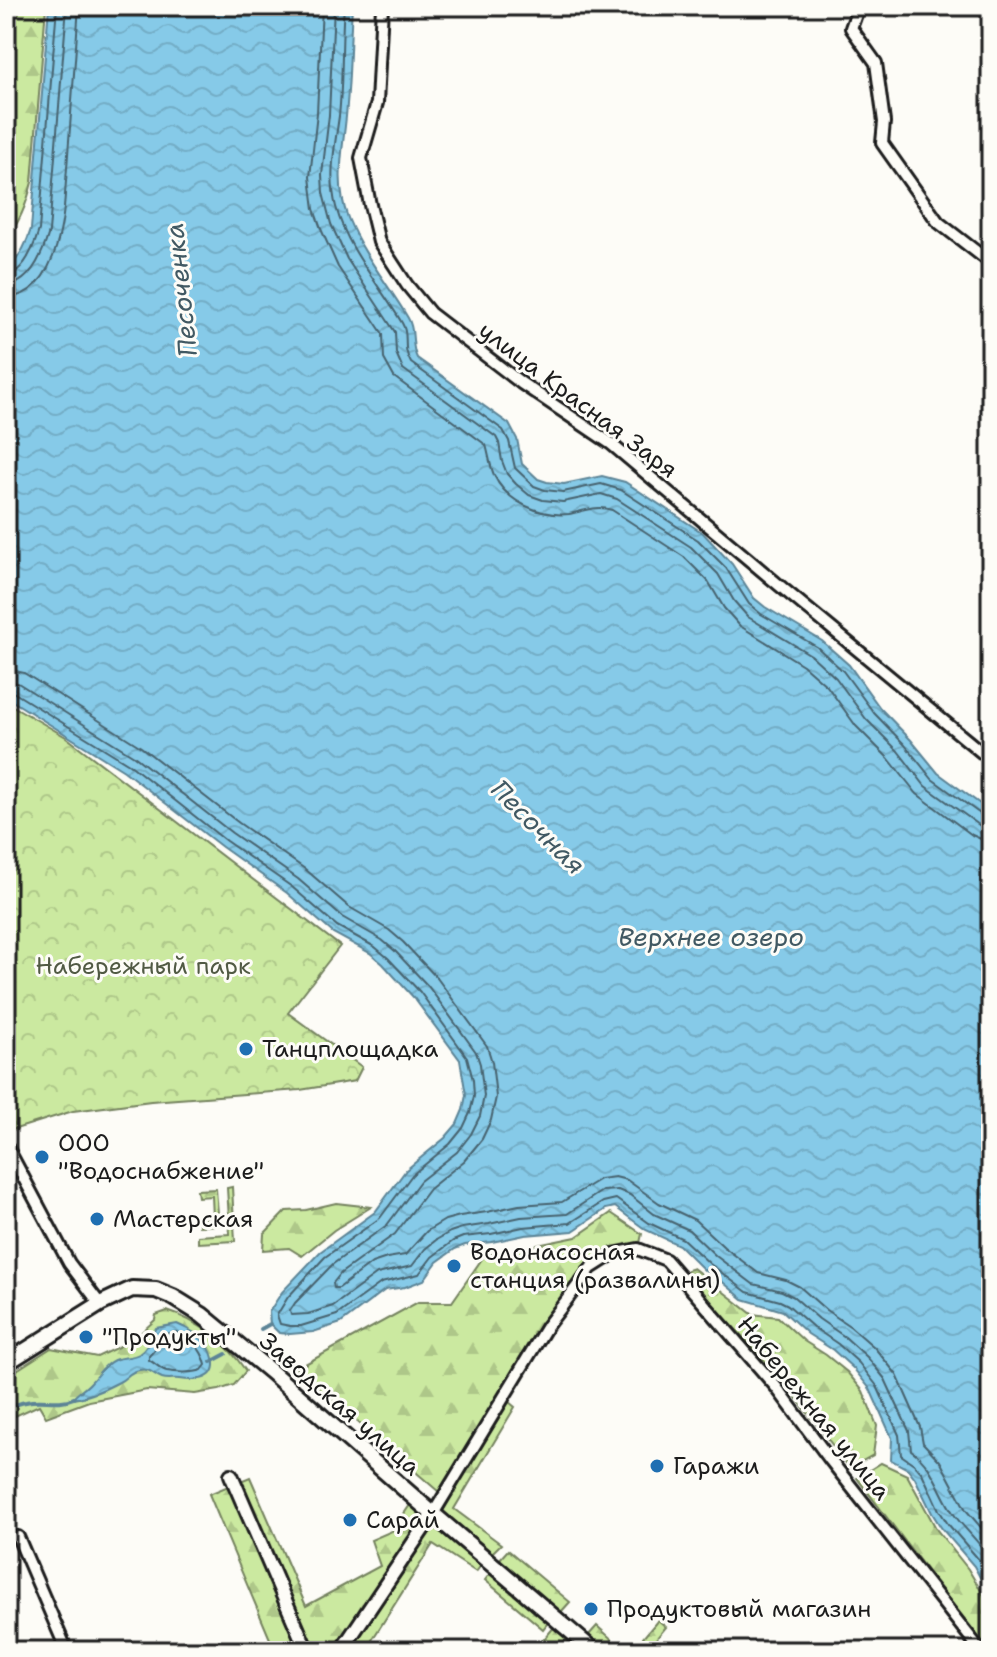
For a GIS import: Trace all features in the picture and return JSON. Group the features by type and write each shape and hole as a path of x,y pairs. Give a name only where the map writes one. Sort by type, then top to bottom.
{"main road":[{"name":"Заводская улица","path":"6,1363 100,1304 132,1289 156,1290 173,1297 202,1315 270,1371 594,1651"}],"street":[{"name":"улица Красная Заря","path":"382,6 377,103 361,158 379,242 407,285 430,313 521,383 610,443 991,760"},
{"path":"859,6 851,28 876,63 884,122 882,143 938,222 991,263"},
{"path":"6,1147 69,1263 100,1304"},
{"name":"Набережная улица","path":"433,1514 547,1326 591,1268 613,1254 638,1249 666,1260 776,1387 981,1651"},
{"path":"231,1475 307,1651"},
{"path":"341,1651 433,1514"},
{"path":"18,1537 67,1651"}],"green space":[{"path":"6,6 46,6 32,182 22,212 6,240"},
{"name":"Набережный парк","path":"6,702 66,737 340,946 288,1013 362,1067 355,1081 300,1090 151,1101 73,1111 9,1131 6,1125"},
{"path":"232,1187 235,1241 198,1243 198,1236 230,1234 227,1188"},
{"path":"216,1189 219,1225 199,1226 199,1220 213,1218 212,1196 198,1197 197,1190"},
{"path":"336,1203 371,1207 334,1230 302,1256 289,1248 263,1250 264,1234 286,1211"},
{"path":"611,1213 642,1234 640,1243 610,1249 587,1264 545,1319 439,1492 296,1369 418,1302 452,1302 484,1256 576,1237"},
{"path":"693,1268 752,1314 778,1317 804,1341 847,1372 863,1391 877,1426 873,1455 850,1468 784,1382 686,1275 687,1270"},
{"path":"167,1311 201,1327 230,1351 246,1371 234,1385 195,1394 147,1390 89,1401 46,1417 39,1405 8,1419 6,1423 6,1377 51,1348 97,1357 133,1340 155,1320 156,1315"},
{"path":"509,1402 515,1407 454,1509 501,1544 491,1554 440,1513"},
{"path":"881,1463 907,1475 937,1530 968,1569 991,1607 991,1651 857,1478"},
{"path":"250,1477 306,1606 380,1566 371,1540 392,1531 410,1505 482,1564 476,1572 433,1544 365,1651 275,1651 209,1494"},
{"path":"508,1550 570,1602 561,1612 499,1560"},
{"path":"492,1571 550,1620 543,1629 485,1580"},
{"path":"658,1620 666,1627 646,1651 632,1651"},
{"path":"555,1626 585,1651 534,1651"},
{"path":"597,1626 625,1651 605,1651 588,1636"}],"water":[{"name":"Верхнее озеро","path":"49,6 352,6 341,190 348,218 361,244 410,323 417,358 509,424 517,439 522,464 538,479 564,484 602,476 625,482 703,533 732,564 754,598 822,641 849,665 880,708 938,773 991,812 991,1598 974,1566 942,1529 915,1478 908,1469 891,1460 892,1438 870,1389 854,1369 783,1311 743,1299 705,1271 679,1245 646,1230 615,1207 606,1209 573,1231 525,1235 455,1249 437,1262 424,1280 385,1290 341,1323 313,1332 290,1334 279,1333 270,1324 269,1312 282,1292 320,1252 375,1212 406,1170 457,1124 466,1095 460,1060 414,998 383,964 370,953 333,933 287,893 124,771 6,697 6,271 22,252 31,229"},
{"path":"177,1324 198,1335 210,1349 214,1363 207,1376 197,1380 166,1379 139,1370 102,1390 72,1399 110,1362 143,1351 156,1328"}],"waterway":[{"path":"261,1329 270,1324"},
{"path":"211,1362 226,1354"},
{"path":"6,1407 32,1401 74,1398"}],"place":[{"name":"Танцплощадка","path":"246,1049"},
{"name":"ООО \"Водоснабжение\"","path":"42,1157"},
{"name":"Мастерская","path":"97,1219"},
{"name":"Водонасосная станция (развалины)","path":"454,1266"},
{"name":"\"Продукты\"","path":"86,1337"},
{"name":"Гаражи","path":"657,1466"},
{"name":"Сарай","path":"350,1520"},
{"name":"Продуктовый магазин","path":"591,1609"}],"water label":[{"name":"Песоченка","path":"181,290"},
{"name":"Песочная","path":"538,827"}]}
